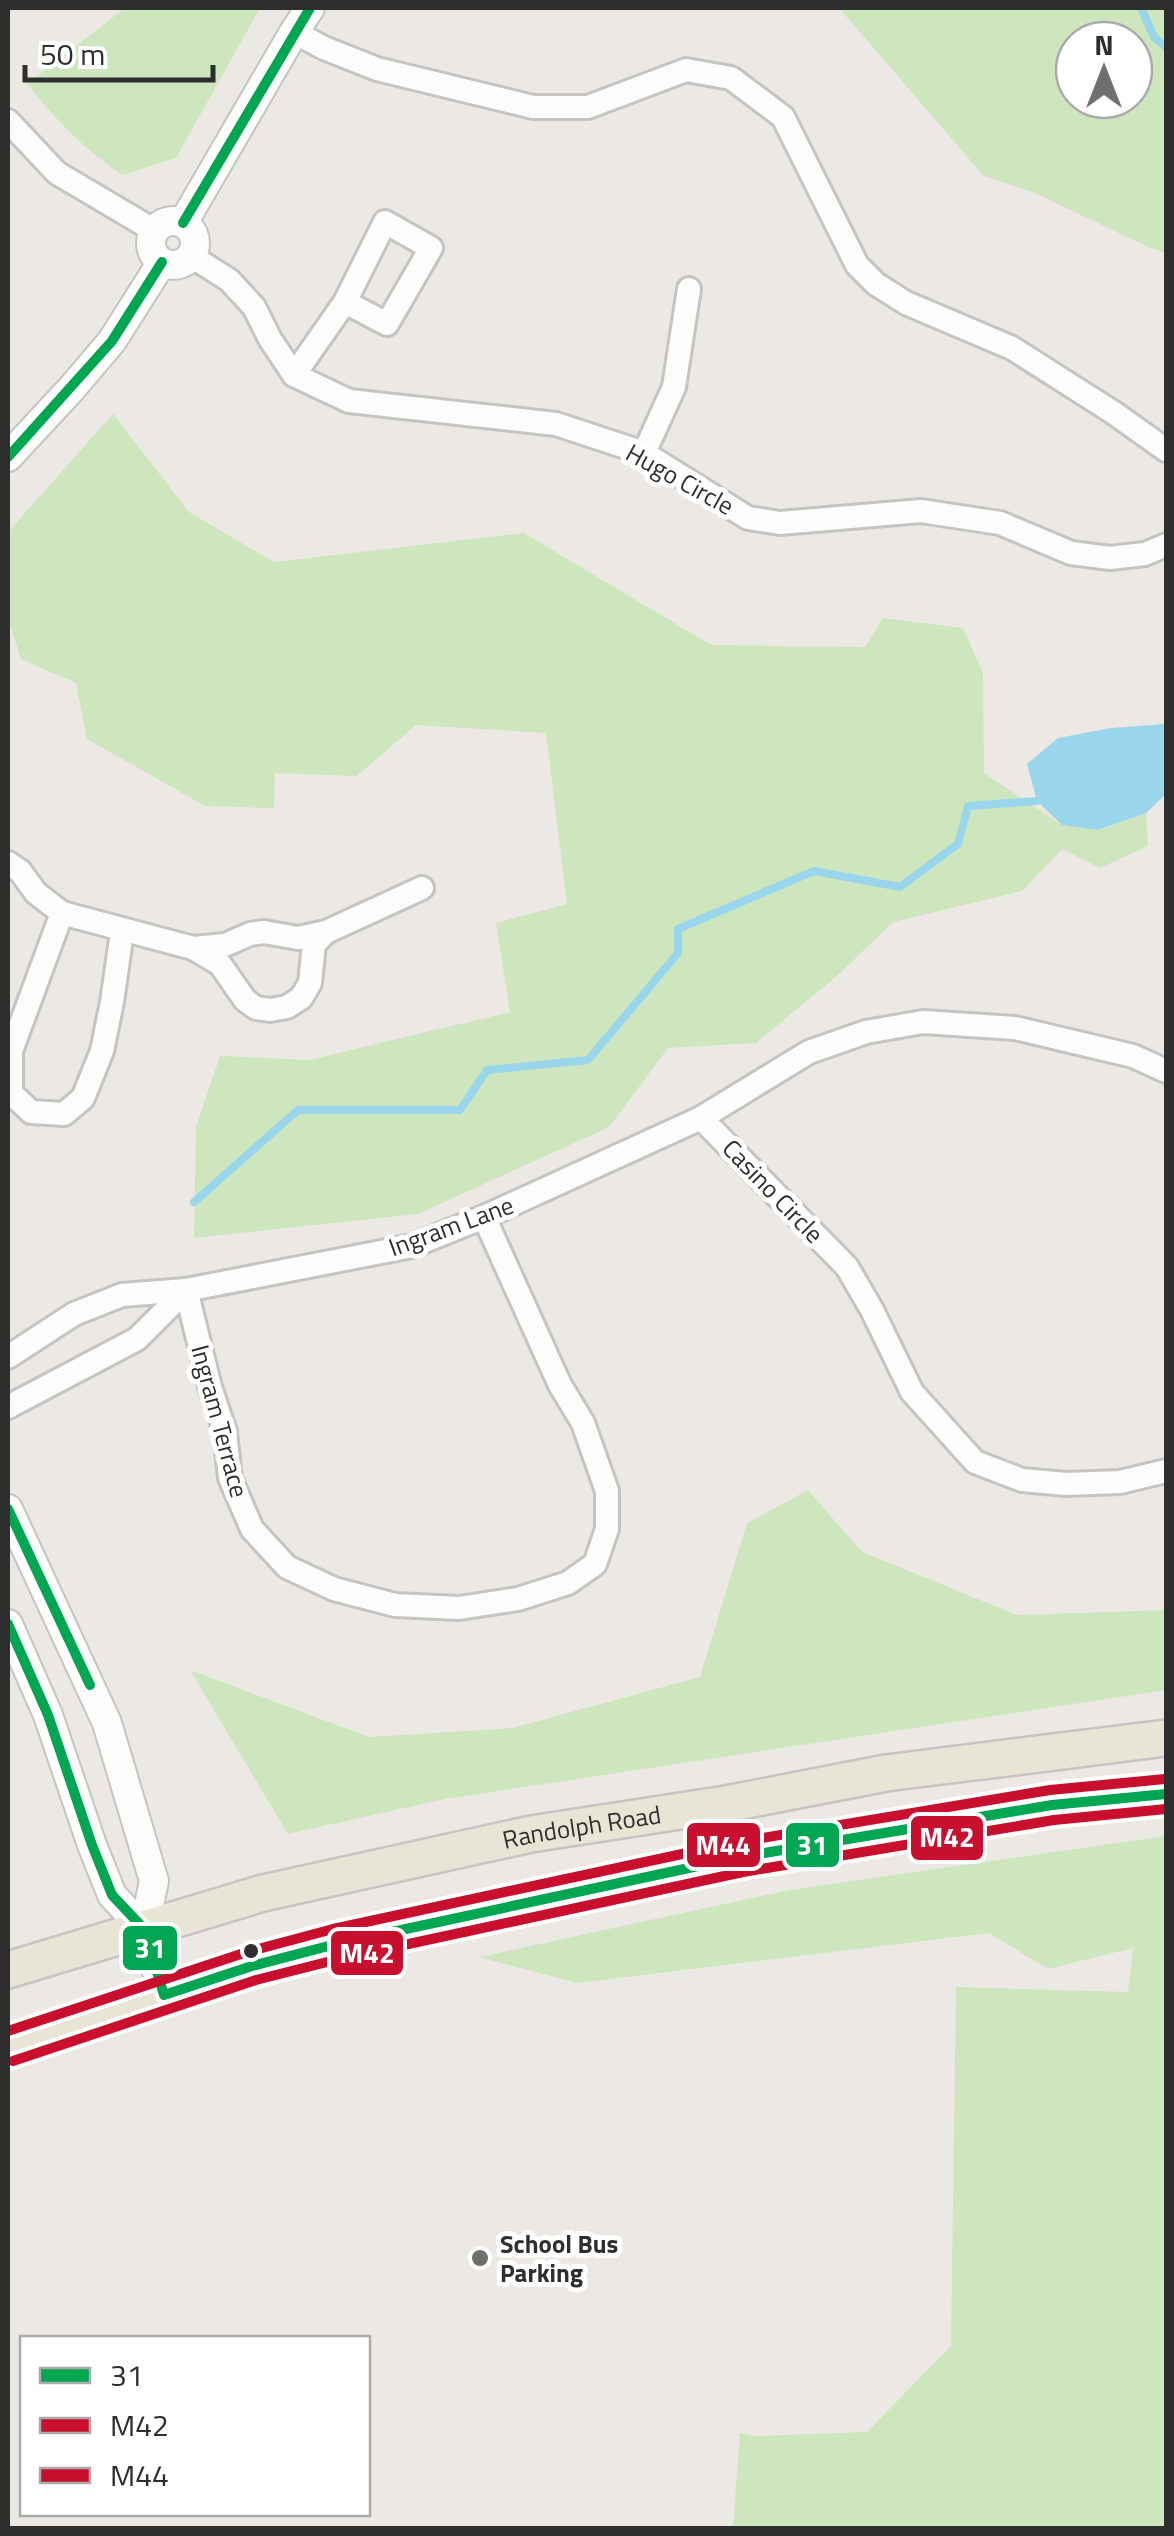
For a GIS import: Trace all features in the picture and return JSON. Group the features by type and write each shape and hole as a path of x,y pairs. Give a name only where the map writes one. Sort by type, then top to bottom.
{"main road":[{"name":"Randolph Road","path":"8,1970 263,1892 531,1834 726,1804 886,1773 1166,1738"},
{"path":"8,2047 252,1966 336,1944 740,1857 1052,1805 1166,1794"}],"street":[{"path":"183,223 310,8"},
{"path":"294,32 377,69 533,107 588,107 686,70 731,78 782,118 857,265 876,284 906,303 1012,348 1166,450"},
{"path":"8,121 58,173 155,231"},
{"path":"164,223 183,223 196,242 191,256 181,264 168,265 152,251 152,237 164,223"},
{"path":"191,256 229,280 254,306 294,374 344,302"},
{"path":"8,457 112,340 162,262"},
{"path":"644,453 674,387 688,289"},
{"name":"Hugo Circle","path":"294,374 349,401 556,424 644,453 748,518 780,523 921,512 1000,523 1071,552 1110,558 1145,554 1166,545"},
{"path":"8,863 62,913 193,948 220,964 245,1000 256,1008 287,1007 301,998 310,984 314,944 326,932"},
{"path":"193,948 224,945 250,934 298,938 326,932 422,888"},
{"path":"62,913 12,1052 12,1093 30,1112 64,1114 82,1098 102,1052 124,931"},
{"name":"Casino Circle","path":"1166,1072 1133,1056 1015,1028 923,1022 866,1032 810,1052 702,1118 846,1267 912,1392 975,1462 1022,1480 1066,1484 1120,1482 1166,1471"},
{"name":"Ingram Lane","path":"8,1357 74,1314 122,1295 186,1290 412,1246 702,1118"},
{"name":"Ingram Terrace","path":"186,1290 225,1432 230,1478 252,1529 287,1567 334,1589 395,1605 459,1608 518,1598 568,1583 595,1564 607,1529 607,1491 583,1423 560,1385 484,1217"},
{"path":"8,1407 136,1339 186,1290"},
{"path":"8,1508 107,1723 154,1881 144,1929"},
{"path":"8,1624 48,1716 112,1895 144,1929 164,1996"}],"green space":[{"path":"125,8 260,8 176,158 122,175 71,133 27,84"},
{"path":"839,8 1166,8 1166,253 1035,193 984,176"},
{"path":"113,414 189,512 274,562 524,533 711,645 865,647 883,618 963,628 983,673 984,773 1062,825 1097,830 1146,813 1148,846 1100,868 1062,849 1022,891 893,922 838,975 756,1043 668,1048 609,1127 418,1214 194,1238 196,1127 220,1056 309,1060 510,1012 496,923 567,904 546,733 416,725 357,776 275,773 274,808 205,806 87,739 76,683 21,659 8,619 8,532"},
{"path":"808,1490 862,1552 1017,1615 1166,1610 1166,1690 445,1799 288,1834 190,1670 369,1737 512,1728 700,1677 747,1523"},
{"path":"1166,1836 1166,2528 733,2528 740,2433 756,2436 867,2432 951,2346 956,1987 1128,1992 1133,1948 1048,1969 989,1933 577,1983 479,1957 790,1890"}],"water":[{"path":"1166,724 1166,794 1146,813 1097,830 1062,825 1037,801 1027,764 1058,738 1111,728"}],"waterway":[{"path":"1141,8 1154,37 1166,47"},
{"path":"194,1202 298,1110 460,1110 487,1070 588,1060 678,953 678,929 814,871 900,887 958,844 968,806 1037,801"}],"transit line":[{"name":"31","path":"183,223 310,8"},
{"name":"31","path":"8,457 112,341 162,262"},
{"name":"31","path":"8,1509 90,1685"},
{"name":"31","path":"8,1624 48,1715 112,1895 144,1929 164,1995 336,1944 740,1857 1052,1805 1166,1794"},
{"name":"M44","path":"8,2031 247,1952 333,1929 738,1842 1050,1790 1165,1779"},
{"name":"M42","path":"13,2061 256,1980 339,1959 743,1872 1054,1820 1166,1809"}],"place":[{"name":"School Bus Parking","path":"480,2258"}]}
